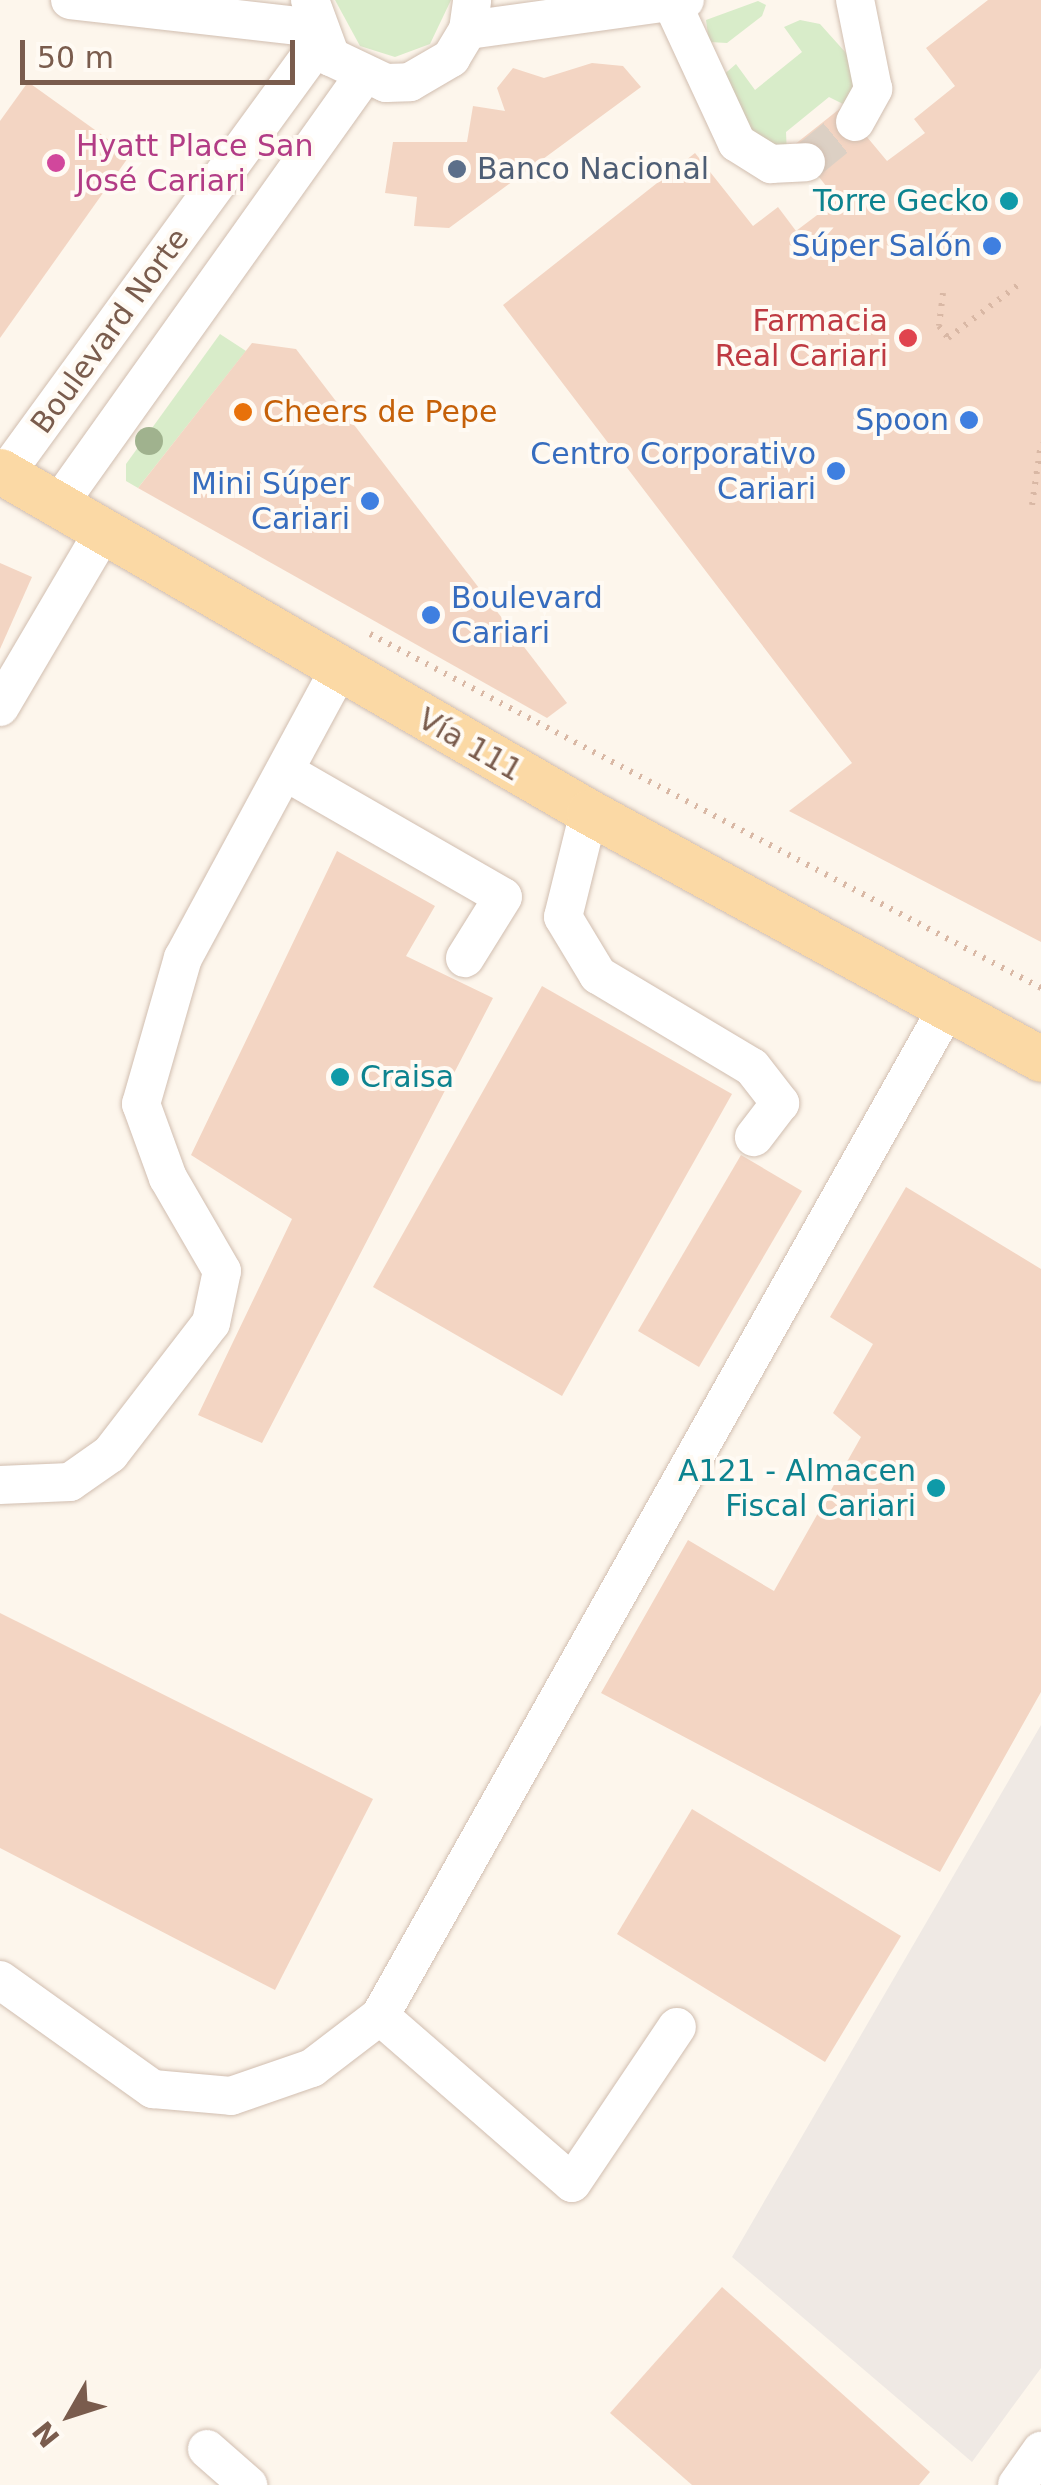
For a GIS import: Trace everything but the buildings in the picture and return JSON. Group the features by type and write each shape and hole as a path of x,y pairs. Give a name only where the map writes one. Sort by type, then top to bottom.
{"main road":[{"name":"Vía 111","path":"2,471 589,812 1041,1059"},
{"name":"Vía 111","path":"946,1010 1041,1038"}],"street":[{"path":"70,0 314,23 362,78 386,84 432,73 470,15 679,2 738,143 771,164 806,162"},
{"path":"855,122 874,89 856,0"},
{"name":"Boulevard Norte","path":"2,471 314,23"},
{"name":"Boulevard Norte","path":"58,505 362,78"},
{"path":"0,707 102,532"},
{"path":"0,1485 70,1482 110,1454 210,1323 222,1270 168,1178 141,1104 184,958 339,670"},
{"path":"286,772 503,898 465,958"},
{"path":"589,812 564,917 598,974 752,1068 780,1102 754,1136"},
{"path":"0,1980 153,2088 231,2096 312,2068 380,2016 946,1010"},
{"path":"380,2016 572,2183 678,2027"},
{"path":"206,2448 248,2485"},
{"path":"1017,2485 1041,2451"}],"path":[{"path":"943,293 939,326 948,338 1022,282"},
{"path":"1032,505 1041,444"},
{"path":"351,623 1041,988"}],"shaded area":[{"path":"1041,1725 1041,2368 972,2462 732,2257"}],"green space":[{"path":"335,0 451,0 430,44 395,57 360,46"},
{"path":"758,1 766,5 762,16 727,43 709,42 706,20"},
{"path":"800,20 820,24 855,63 853,109 829,97 786,132 787,155 754,138 721,77 736,64 755,90 802,52 784,27"},
{"path":"220,334 246,351 138,488 126,481 126,464"}],"tunnel":[{"path":"806,162 855,122"}],"place":[{"name":"Hyatt Place San José Cariari","path":"56,163"},
{"name":"Banco Nacional","path":"457,169"},
{"name":"Torre Gecko","path":"1009,201"},
{"name":"Súper Salón","path":"992,246"},
{"name":"Farmacia Real Cariari","path":"908,338"},
{"name":"Cheers de Pepe","path":"243,412"},
{"name":"Spoon","path":"969,420"},
{"name":"Centro Corporativo Cariari","path":"836,471"},
{"name":"Mini Súper Cariari","path":"370,501"},
{"name":"Boulevard Cariari","path":"431,615"},
{"name":"Craisa","path":"340,1077"},
{"name":"A121 - Almacen Fiscal Cariari","path":"936,1488"}]}
